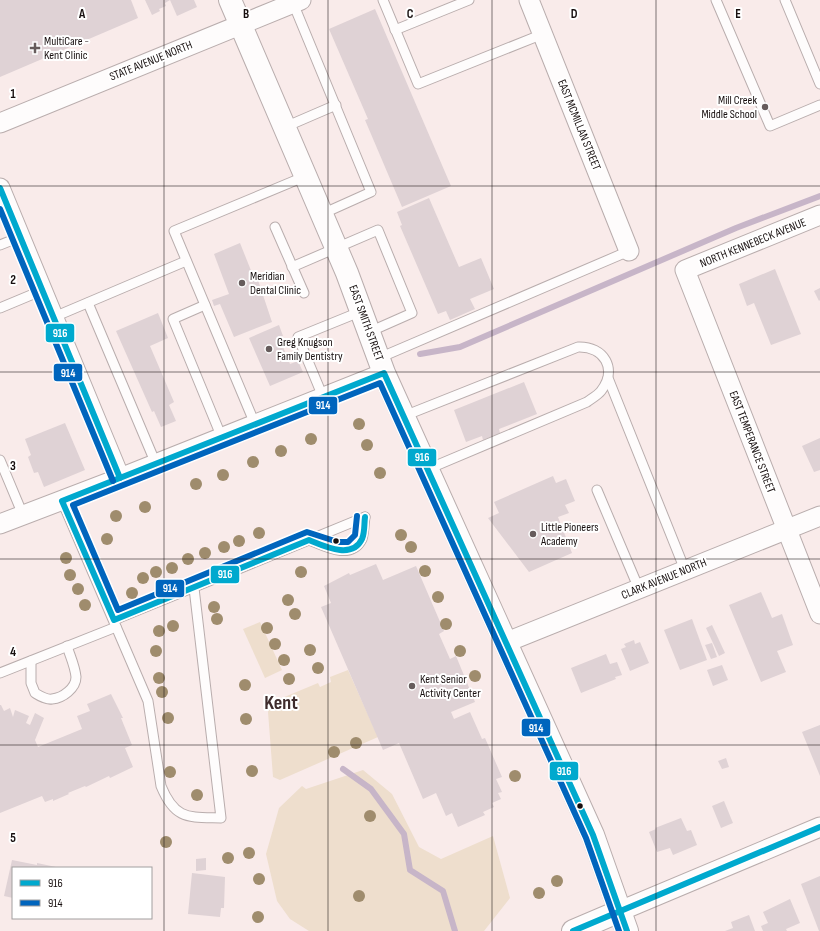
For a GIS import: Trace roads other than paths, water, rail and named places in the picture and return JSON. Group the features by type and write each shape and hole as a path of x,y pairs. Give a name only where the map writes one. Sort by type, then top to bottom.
{"main road":[{"name":"EAST SMITH STREET","path":"230,0 337,247 362,311 381,366 593,835 628,931"},
{"path":"574,931 620,911"}],"street":[{"name":"EAST MCMILLAN STREET","path":"529,0 629,251"},
{"name":"STATE AVENUE NORTH","path":"0,123 297,2"},
{"path":"0,188 120,478"},
{"name":"NORTH KENNEBECK AVENUE","path":"685,270 820,215"},
{"name":"EAST TEMPERANCE STREET","path":"685,270 820,614"},
{"path":"0,524 323,398 381,366"},
{"name":"CLARK AVENUE NORTH","path":"507,642 820,516"},
{"path":"620,911 820,827"}],"lane":[{"path":"383,0 418,84 543,34"},
{"path":"395,30 469,0"},
{"path":"716,0 770,126 820,105"},
{"path":"785,0 820,84"},
{"path":"297,2 371,192 322,214"},
{"path":"285,127 336,105"},
{"path":"255,424 174,231 306,176"},
{"path":"275,227 304,293"},
{"path":"292,267 378,230 412,313 369,332"},
{"path":"0,246 20,237"},
{"path":"381,366 629,251"},
{"path":"54,318 186,261"},
{"path":"0,308 43,290"},
{"path":"88,303 156,464"},
{"path":"205,305 173,319 222,438"},
{"path":"323,398 298,337 362,311"},
{"path":"404,416 578,347 587,346 598,350 605,357 608,369 608,378 685,570"},
{"path":"428,469 587,402 601,391 608,378"},
{"path":"0,460 23,515"},
{"path":"598,490 639,589"},
{"path":"62,500 148,701 161,786 166,798 176,811 190,817 221,818 194,588"},
{"path":"0,673 67,646 194,588 309,540 365,517 362,538 357,544 347,550 336,551 309,540"},
{"path":"31,661 31,683 35,693 51,700 63,696 73,688 76,678 74,664 67,646"}],"waterway":[{"path":"420,354 460,347 736,228 820,196"},
{"path":"343,769 371,789 404,834 410,870 443,891 455,931"}],"place":[{"name":"MultiCare - Kent Clinic","path":"35,48"},
{"name":"Mill Creek Middle School","path":"765,107"},
{"name":"Meridian Dental Clinic","path":"242,283"},
{"name":"Greg Knugson Family Dentistry","path":"269,349"},
{"name":"Little Pioneers Academy","path":"533,534"},
{"name":"Kent Senior Activity Center","path":"412,686"}],"district":[{"name":"Kent","path":"281,703"}]}
